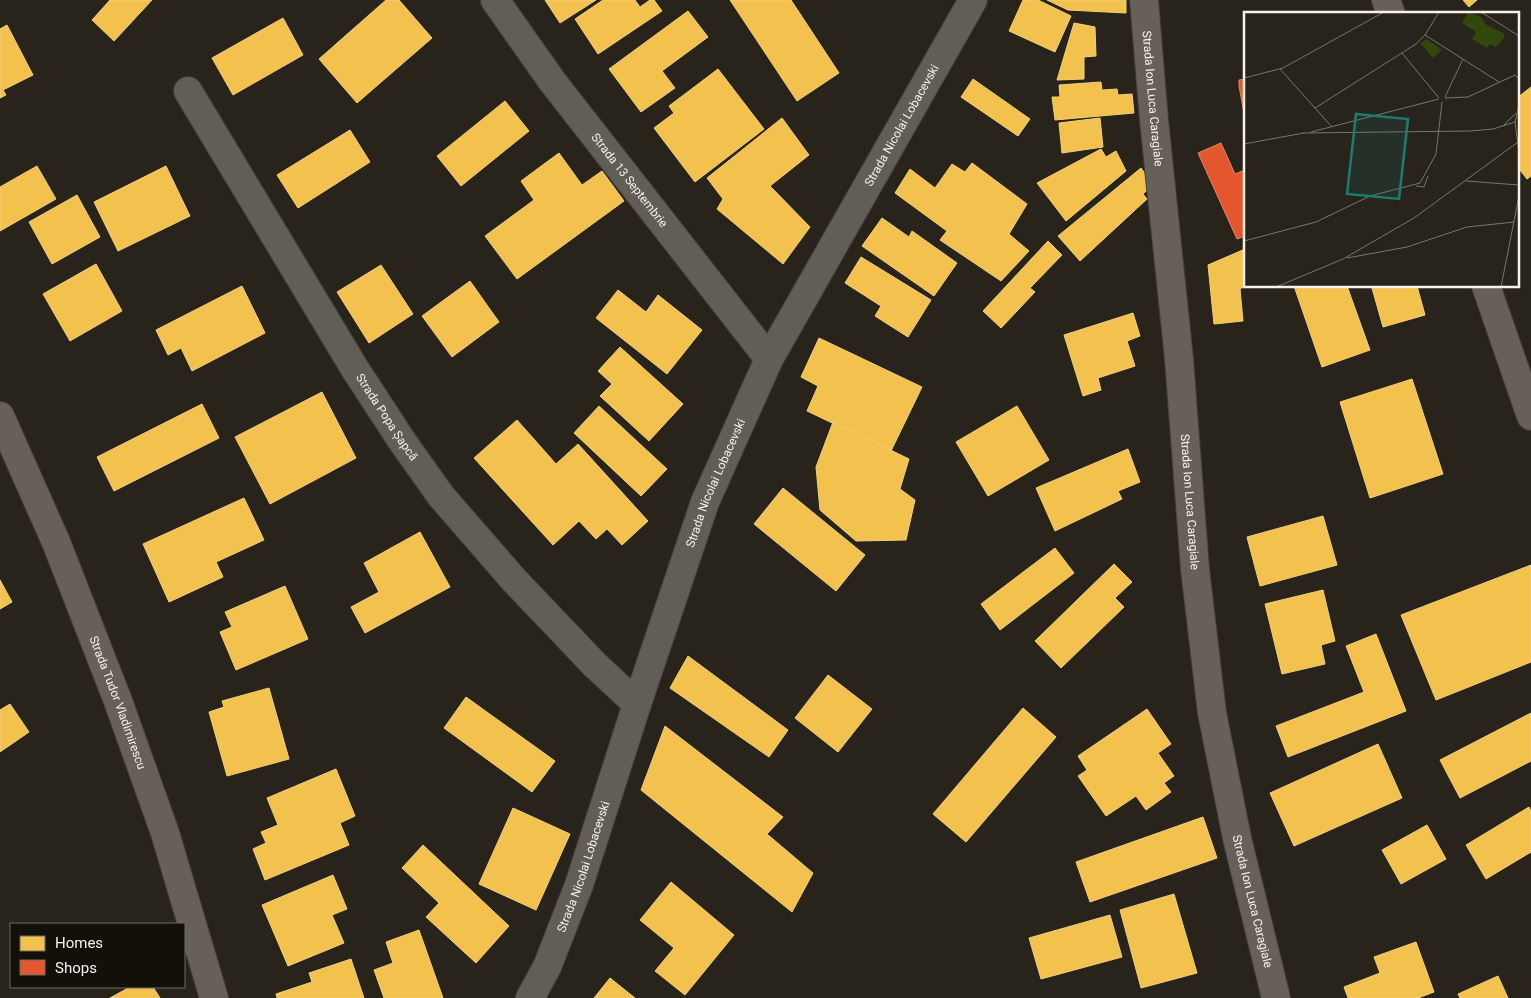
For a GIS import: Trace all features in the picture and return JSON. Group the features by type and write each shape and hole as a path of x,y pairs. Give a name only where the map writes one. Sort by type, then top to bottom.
{"main road":[{"name":"Strada Ion Luca Caragiale","path":"1144,0 1178,359 1195,569 1212,713 1237,838 1276,998"},
{"path":"1386,0 1390,12"},
{"path":"1487,288 1531,416"},
{"name":"Strada Tudor Vladimirescu","path":"0,416 56,542 118,701 165,833 214,998"}],"street":[{"name":"Strada 13 Septembrie","path":"494,0 552,81 769,359"},
{"name":"Strada Nicolai Lobacevski","path":"530,998 547,968 580,885 637,704 705,502 769,359 973,0"},
{"name":"Strada Popa Șapcă","path":"188,91 355,368 402,441 441,496 514,580 595,665 637,704"}],"building: Homes":[{"path":"110,0 152,0 114,41 92,20"},
{"path":"386,0 399,0 432,38 357,103 319,59"},
{"path":"545,0 596,0 560,23"},
{"path":"603,0 635,0 640,7 650,0 654,0 662,11 598,54 575,19"},
{"path":"730,0 791,0 839,73 797,101"},
{"path":"1023,0 1038,0 1071,16 1055,52 1009,31"},
{"path":"1047,0 1126,0 1126,13 1068,10"},
{"path":"1463,0 1477,0 1469,7"},
{"path":"688,11 708,37 662,71 675,88 641,112 609,69"},
{"path":"283,18 303,55 233,95 212,58"},
{"path":"1074,23 1095,27 1096,56 1084,57 1084,79 1057,80"},
{"path":"7,25 33,75 3,90 6,95 0,98 0,29"},
{"path":"718,69 764,129 695,182 654,128 674,113 669,106"},
{"path":"973,79 1030,119 1018,136 961,97"},
{"path":"1101,82 1102,90 1117,89 1118,95 1132,94 1134,113 1055,120 1052,97 1060,97 1059,85"},
{"path":"1531,87 1531,176 1527,179 1518,167 1518,97"},
{"path":"505,101 529,131 461,186 437,156"},
{"path":"782,118 809,155 770,186 810,227 783,264 717,209 723,199 707,178"},
{"path":"1100,118 1103,147 1062,153 1059,123"},
{"path":"350,130 370,162 298,208 277,175"},
{"path":"1101,149 1106,157 1116,151 1126,171 1066,221 1037,183"},
{"path":"559,153 582,185 602,171 624,201 517,279 485,236 534,200 521,181"},
{"path":"972,163 1027,204 1009,234 1029,251 1001,281 940,240 947,231 895,193 910,169 935,188 952,164 965,172"},
{"path":"37,166 56,199 0,231 0,187"},
{"path":"166,166 190,216 118,251 94,202"},
{"path":"1141,168 1153,185 1143,194 1147,199 1080,261 1058,236"},
{"path":"77,195 100,237 52,264 29,222"},
{"path":"882,218 909,237 912,231 957,263 934,296 862,246"},
{"path":"1048,241 1062,255 1030,288 1035,292 1001,328 983,311"},
{"path":"1244,249 1244,287 1240,289 1243,321 1214,324 1208,265"},
{"path":"861,257 931,300 908,337 875,316 881,306 845,283"},
{"path":"96,264 122,311 70,341 43,294"},
{"path":"381,265 413,314 369,343 337,292"},
{"path":"470,281 499,322 452,357 422,316"},
{"path":"242,286 265,333 192,371 181,348 168,355 156,330"},
{"path":"1295,288 1348,288 1370,350 1322,367"},
{"path":"1372,288 1418,288 1425,315 1383,327"},
{"path":"618,290 646,312 658,295 702,330 667,374 596,318"},
{"path":"1133,313 1140,336 1127,341 1135,366 1098,378 1101,390 1083,396 1064,335"},
{"path":"819,338 922,387 891,451 807,411 818,386 801,377"},
{"path":"620,347 683,404 649,441 600,396 612,384 598,371"},
{"path":"1412,379 1443,474 1370,498 1340,402"},
{"path":"322,392 356,458 270,504 235,437"},
{"path":"202,404 219,438 114,491 97,457"},
{"path":"599,406 667,469 641,496 574,433"},
{"path":"1017,406 1049,460 988,496 956,442"},
{"path":"517,420 556,464 578,444 648,521 622,545 607,529 596,539 579,521 553,545 474,458"},
{"path":"833,422 909,459 900,489 915,500 906,540 856,541 820,510 816,467"},
{"path":"1128,449 1140,482 1118,491 1122,499 1055,531 1036,488"},
{"path":"783,488 865,555 836,591 754,524"},
{"path":"244,498 264,540 216,562 223,577 169,602 143,544"},
{"path":"1323,516 1337,565 1260,586 1247,537"},
{"path":"420,532 450,587 365,633 351,607 379,592 364,563"},
{"path":"1055,548 1074,573 1000,630 981,604"},
{"path":"1114,564 1132,582 1115,598 1124,607 1061,668 1035,641"},
{"path":"1531,565 1531,662 1436,700 1401,615"},
{"path":"0,580 12,602 0,609"},
{"path":"285,586 308,639 236,670 220,632 232,627 225,612"},
{"path":"1323,590 1335,641 1321,645 1325,664 1282,674 1265,604"},
{"path":"1376,634 1406,711 1288,757 1276,726 1364,692 1346,646"},
{"path":"688,656 788,730 769,757 670,688"},
{"path":"828,675 872,709 838,752 795,718"},
{"path":"269,688 289,759 227,776 209,712 224,707 222,701"},
{"path":"466,697 555,761 532,792 444,728"},
{"path":"10,704 29,732 0,752 0,710"},
{"path":"1023,708 1056,737 966,842 933,814"},
{"path":"1147,709 1171,744 1158,753 1174,776 1164,783 1171,792 1146,810 1136,796 1106,816 1078,776 1087,770 1078,756"},
{"path":"1531,713 1531,761 1460,798 1440,760"},
{"path":"665,726 783,817 767,834 813,873 792,912 641,790"},
{"path":"1378,744 1402,798 1294,846 1270,793"},
{"path":"336,769 355,816 340,823 349,845 265,880 253,849 266,843 261,832 278,825 267,798"},
{"path":"1529,807 1531,811 1531,852 1486,879 1466,845"},
{"path":"513,808 570,834 536,910 479,884"},
{"path":"1203,817 1217,858 1090,902 1076,862"},
{"path":"1427,825 1446,859 1401,884 1382,850"},
{"path":"423,845 509,926 476,963 426,917 439,903 402,868"},
{"path":"333,875 347,909 332,915 344,943 288,966 262,905"},
{"path":"671,882 734,935 685,995 655,971 674,948 640,920"},
{"path":"1174,894 1197,973 1141,988 1120,910"},
{"path":"1110,915 1122,957 1041,979 1029,938"},
{"path":"419,930 443,998 384,998 374,970 393,963 386,942"},
{"path":"1416,942 1434,992 1418,998 1348,998 1344,987 1380,973 1374,957"},
{"path":"351,959 364,998 277,998 276,994 312,982 309,973"},
{"path":"1498,976 1508,998 1460,998 1458,994"},
{"path":"610,978 635,998 594,998"},
{"path":"128,988 154,988 160,998 110,998"}],"building: Shops":[{"path":"1244,79 1244,113 1239,86 1239,80"},
{"path":"1221,143 1235,174 1244,170 1244,236 1237,239 1198,153"}]}
